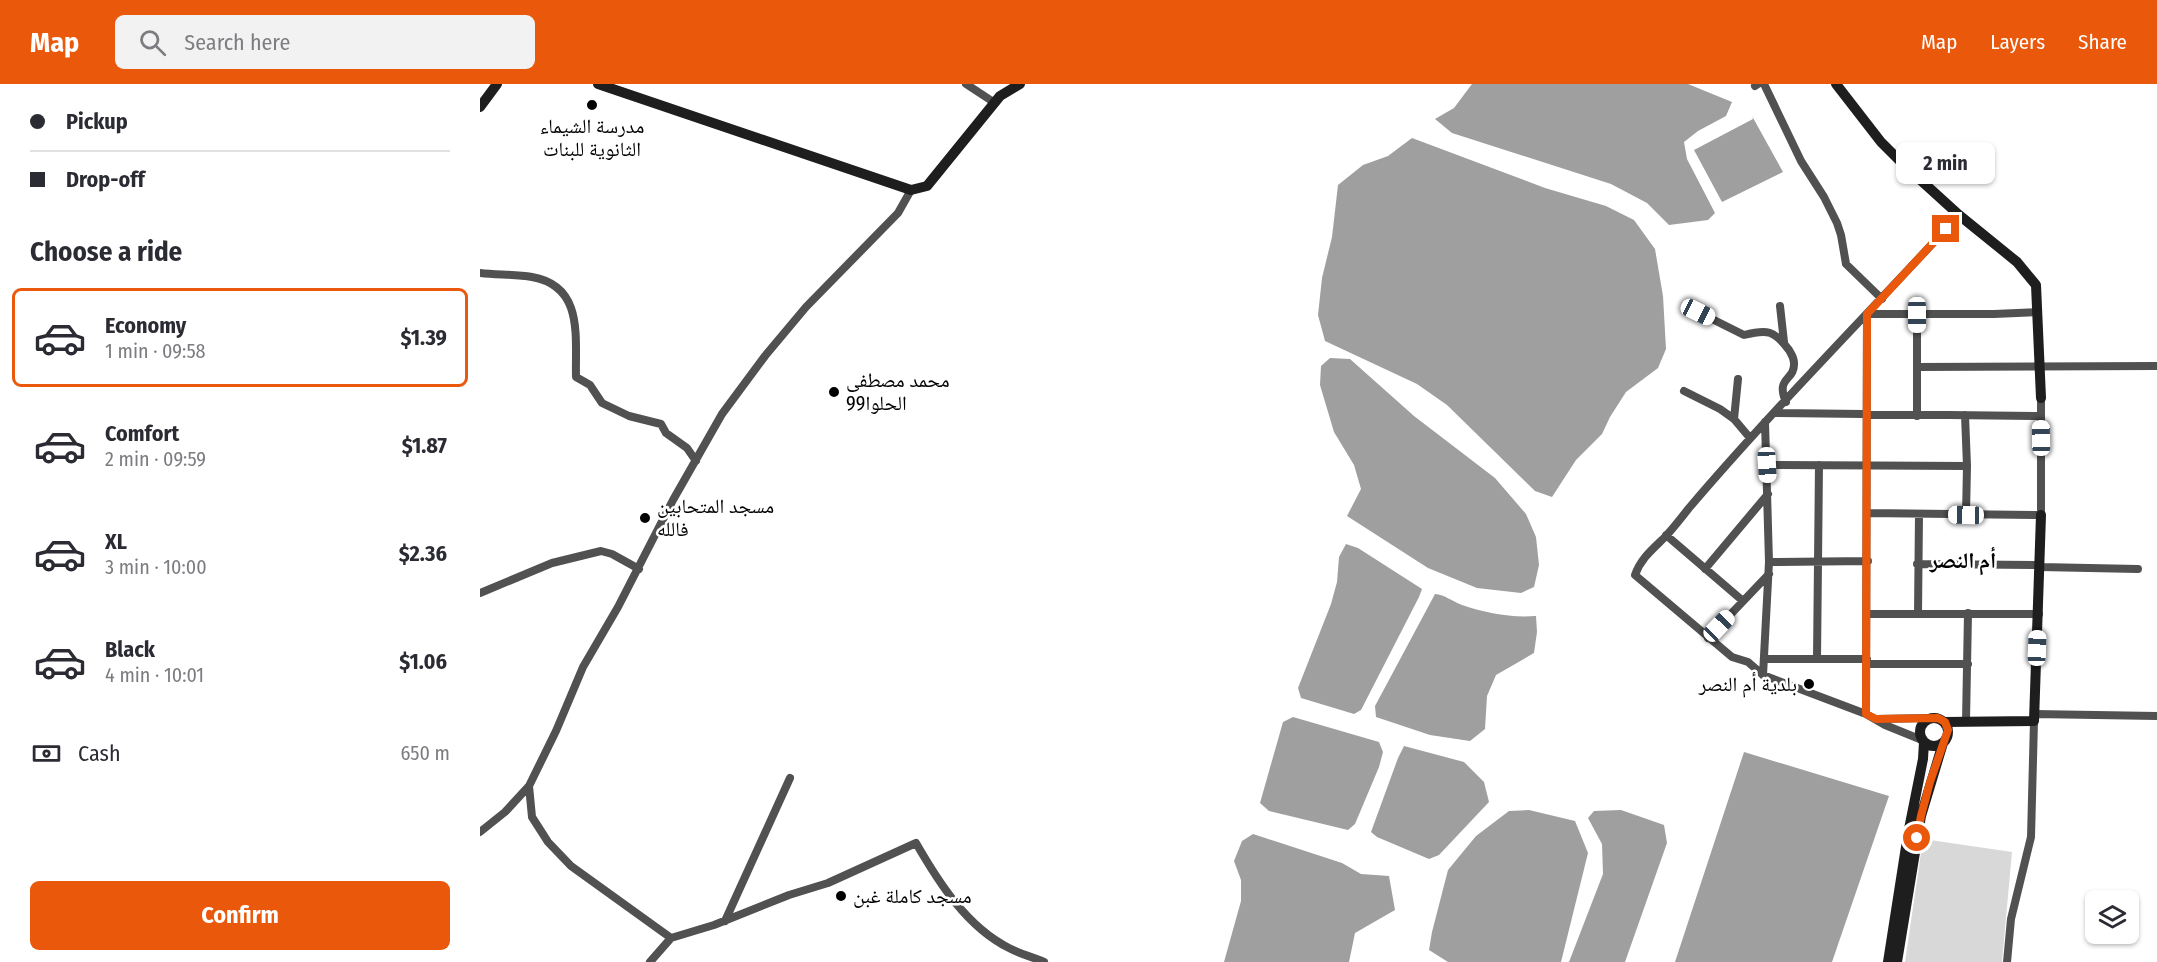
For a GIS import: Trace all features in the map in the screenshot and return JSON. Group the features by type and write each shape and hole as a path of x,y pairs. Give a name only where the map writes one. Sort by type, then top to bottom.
{"street":[{"path":"480,107 497,84"},
{"path":"598,84 912,190 927,186 1000,96 1020,84"},
{"path":"966,84 994,103"},
{"path":"1764,84 1801,161 1824,197 1837,223 1846,264 1882,299"},
{"path":"1836,84 1881,142 1959,215 2017,262 2036,285 2041,398 2041,515 2031,837 2011,919 2007,962"},
{"path":"480,832 505,812 529,786 556,731 583,667 639,569 673,500 732,398 806,308 898,213 912,190"},
{"path":"1944,743 1935,746 1866,714 1763,675 1748,662 1732,657 1635,575 1643,558 1666,535 1750,438 1959,215"},
{"path":"480,273 531,277 546,280 556,286 568,298 573,315 576,336 576,377 590,385 602,404 629,416 661,424 666,433 687,448 696,461"},
{"path":"1780,306 1784,342"},
{"path":"1698,312 1744,335 1761,330 1774,333 1784,342 1794,362 1781,390 1786,402"},
{"path":"1867,314 2038,312"},
{"path":"1866,714 1867,314"},
{"path":"1917,315 1917,416"},
{"path":"1917,367 2157,366"},
{"path":"1734,419 1738,379"},
{"path":"1684,391 1720,409 1734,419 1750,438"},
{"path":"1774,413 2041,416"},
{"path":"1965,415 1966,515"},
{"path":"1763,675 1769,573 1765,422"},
{"path":"1767,465 1967,466"},
{"path":"1816,659 1819,465"},
{"path":"1705,569 1768,494"},
{"path":"1868,513 2041,515"},
{"path":"1918,514 1918,614"},
{"path":"1666,535 1743,601"},
{"path":"480,593 552,563 601,551 612,554 639,569"},
{"path":"1769,562 1868,561"},
{"path":"1917,564 2138,569"},
{"path":"1708,638 1769,573"},
{"path":"1966,721 1968,613"},
{"path":"1867,614 2039,614"},
{"path":"1765,660 1816,659 1968,664"},
{"path":"1876,719 1938,718 1945,722 2034,717 2157,716"},
{"path":"1888,962 1908,834 1923,759 1923,741 1919,731 1929,718"},
{"path":"1897,962 1921,816 1948,735 1945,722"},
{"path":"724,921 790,778"},
{"path":"529,786 532,817 548,842 572,866 671,938"},
{"path":"650,962 671,938 828,883 916,843 951,897 975,925 1009,948 1044,962"}],"shaded area":[{"path":"1472,84 1688,84 1732,102 1726,116 1698,131 1684,142 1687,159 1715,213 1708,220 1669,225 1647,203 1611,184 1452,133 1435,119 1454,108"},
{"path":"1752,116 1783,172 1722,202 1694,150 1753,119"},
{"path":"1412,138 1545,188 1606,206 1634,220 1655,249 1663,296 1666,349 1658,368 1626,392 1602,434 1576,460 1552,497 1535,491 1447,405 1417,384 1325,341 1318,315 1322,278 1332,237 1338,185 1363,165 1388,156"},
{"path":"1330,358 1350,359 1414,416 1495,478 1526,514 1536,537 1539,565 1534,587 1521,593 1477,588 1428,568 1347,516 1361,489 1354,465 1334,432 1320,385 1321,366"},
{"path":"1346,544 1358,548 1422,589 1361,710 1354,714 1301,698 1298,688 1331,604 1337,582 1339,557"},
{"path":"1435,594 1489,613 1507,616 1536,616 1537,632 1534,653 1496,675 1487,696 1485,729 1470,741 1430,735 1376,717 1375,706"},
{"path":"1293,717 1379,742 1383,752 1379,767 1355,824 1348,830 1269,811 1260,803 1283,722"},
{"path":"1404,746 1464,762 1484,782 1489,802 1439,855 1429,859 1377,837 1371,832"},
{"path":"1744,752 1889,796 1832,962 1675,962"},
{"path":"1529,810 1575,821 1588,853 1561,962 1448,962 1429,950 1448,870 1476,836 1509,811"},
{"path":"1621,810 1664,825 1667,843 1625,962 1569,962 1603,874 1602,844 1588,818 1594,811"},
{"path":"1253,834 1342,863 1361,874 1389,876 1395,910 1355,933 1349,962 1224,962 1241,901 1241,880 1234,861 1242,841"},
{"path":"1923,839 2012,852 2002,962 1905,962"}],"place":[{"name":"مدرسة الشيماء الثانوية للبنات","path":"592,105"},
{"name":"محمد مصطفى الحلوا99","path":"834,392"},
{"name":"مسجد المتحابين فالله","path":"645,518"},
{"name":"بلدية أم النصر","path":"1809,684"},
{"name":"مسجد كاملة غبن","path":"841,896"}],"district":[{"name":"أم النصر","path":"1963,560"}],"route":[{"path":"1917,838 1930,782 1947,739 1948,730 1945,722 1934,717 1876,719 1866,714 1867,314 1946,229"}]}
